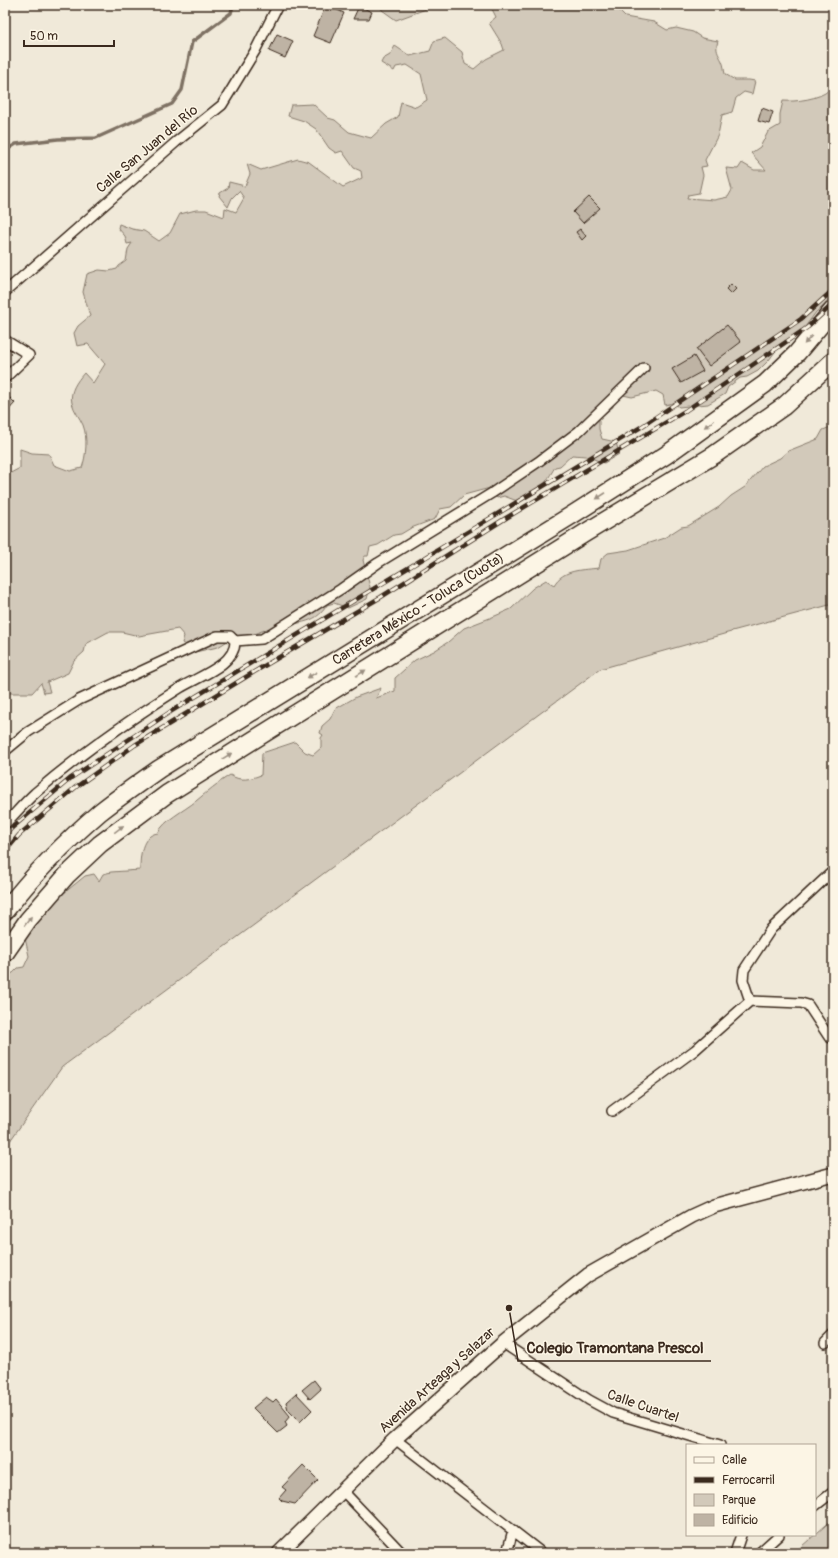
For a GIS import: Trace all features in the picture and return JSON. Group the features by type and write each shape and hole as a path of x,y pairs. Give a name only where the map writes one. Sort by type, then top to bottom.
{"highway":[{"name":"Carretera México - Toluca (Cuota)","path":"5,911 27,883 51,858 101,812 159,768 572,515 666,455 765,384 797,353 833,310"},
{"name":"Carretera México - Toluca (Cuota)","path":"5,952 28,920 67,874 100,844 167,794 592,529 714,455 784,406 833,361"}],"street":[{"name":"Calle San Juan del Río","path":"5,292 113,196 222,105 255,51 278,5"},
{"path":"5,340 29,355 5,378"},
{"path":"235,641 262,639 341,589 378,563 512,480 579,431 644,368"},
{"path":"5,751 28,732 78,700 217,636 230,636 235,641 235,647 232,652 218,667 186,685 114,731 72,762 34,794 5,824"},
{"path":"750,1001 743,980 744,970 771,929 833,871"},
{"path":"612,1111 695,1050 750,1001 808,1005 829,1037 833,1038"},
{"name":"Avenida Arteaga y Salazar","path":"279,1553 394,1439 503,1343 588,1275 692,1216 714,1206 833,1174"},
{"path":"825,1343 833,1335"},
{"name":"Calle Cuartel","path":"503,1343 588,1400 613,1413 717,1444"},
{"path":"394,1439 542,1553"},
{"path":"342,1490 402,1553"},
{"path":"816,1505 833,1492"},
{"path":"507,1553 513,1530"},
{"path":"734,1553 741,1536"},
{"path":"759,1553 778,1536"}],"green space":[{"path":"380,5 426,5 426,9 396,20 382,10"},
{"path":"490,5 613,5 625,17 654,22 667,30 676,28 693,32 702,38 718,41 718,54 723,63 725,74 735,80 755,81 752,94 744,92 736,98 732,112 722,115 718,135 705,160 707,166 701,167 703,175 699,193 688,195 687,198 714,200 728,197 732,190 726,168 738,169 742,163 754,170 766,170 751,153 760,147 768,132 780,125 780,114 783,101 794,101 820,96 829,90 833,82 833,299 816,312 799,335 780,345 769,360 758,371 747,377 740,378 728,387 725,394 708,404 679,407 674,403 665,405 663,395 656,391 632,397 614,393 613,407 599,418 599,429 602,439 616,442 619,454 604,463 586,456 572,455 560,466 555,467 544,485 517,501 504,496 497,498 490,488 464,495 451,507 440,509 435,519 411,528 401,534 394,535 378,545 370,547 368,556 365,556 363,560 370,587 367,599 348,608 334,603 327,605 322,612 310,620 271,628 243,640 234,637 218,647 195,652 182,643 184,636 178,629 139,636 122,632 108,632 86,644 84,652 74,661 68,673 47,682 50,692 44,693 41,683 32,693 5,694 5,476 20,468 20,449 32,453 49,454 54,465 70,471 82,468 85,458 86,436 83,425 71,399 76,383 84,373 93,383 105,364 88,344 77,346 74,333 78,326 90,316 83,292 87,274 99,270 109,271 117,269 126,261 128,249 132,243 127,244 125,236 118,228 119,224 132,229 144,231 159,241 170,233 180,214 196,210 206,210 224,217 225,208 236,212 244,198 239,191 232,198 228,207 219,196 220,193 228,188 229,182 245,186 250,174 247,164 261,170 298,159 309,162 343,187 362,178 361,171 354,168 342,151 336,153 329,148 316,129 304,121 288,116 291,105 313,104 328,118 335,120 349,132 371,138 386,124 398,117 401,102 416,107 427,100 421,74 407,65 396,67 394,71 381,63 383,59 390,55 395,46 410,56 430,51 434,41 445,38 462,52 465,64 474,69 486,59 504,50 489,23 496,17"},
{"path":"833,426 833,604 600,669 62,1067 5,1148 5,975 13,973 18,968 24,967 29,956 25,938 53,902 85,876 94,874 99,881 103,874 140,870 141,853 148,838 158,833 169,820 230,775 238,779 249,779 261,775 262,753 295,742 305,752 313,755 321,748 321,738 323,735 320,733 322,726 330,719 335,709 356,697 381,688 376,698 395,691 395,678 415,660 448,642 464,628 511,609 533,588 546,580 554,585 568,573 599,568 601,559 608,553 628,550 664,538 681,527 688,526 719,507 731,496 745,487 763,466 780,458 788,451 818,439 823,430"},
{"path":"833,1519 833,1553 794,1553 814,1536 816,1536 816,1534"}],"building":[{"path":"326,5 344,13 331,43 313,36"},
{"path":"359,6 372,12 369,19 353,19"},
{"path":"277,34 293,41 285,58 269,51"},
{"path":"762,108 773,112 769,124 758,121"},
{"path":"589,197 600,208 583,223 573,212"},
{"path":"580,229 586,236 582,240 576,232"},
{"path":"731,284 736,289 731,294 726,289"},
{"path":"727,325 741,342 709,366 696,349"},
{"path":"694,356 703,371 681,383 672,369"},
{"path":"5,393 15,403 5,414"},
{"path":"314,1380 321,1389 310,1399 302,1390"},
{"path":"296,1393 312,1410 300,1422 288,1410 286,1402"},
{"path":"266,1397 273,1402 276,1399 290,1416 285,1422 287,1426 278,1433 253,1408"},
{"path":"303,1465 318,1480 295,1504 282,1501 279,1498 286,1490 282,1487"}],"waterway":[{"path":"5,151 16,144 58,139 96,138 172,104 182,90 192,42 231,13 233,5"}],"railway":[{"path":"5,835 71,778 170,712 641,427 801,319 833,290"},
{"path":"5,852 19,835 76,787 135,745 381,597 506,518 685,411 808,327 833,304"}],"place":[{"name":"Colegio Tramontana Prescol","path":"509,1308"}]}
